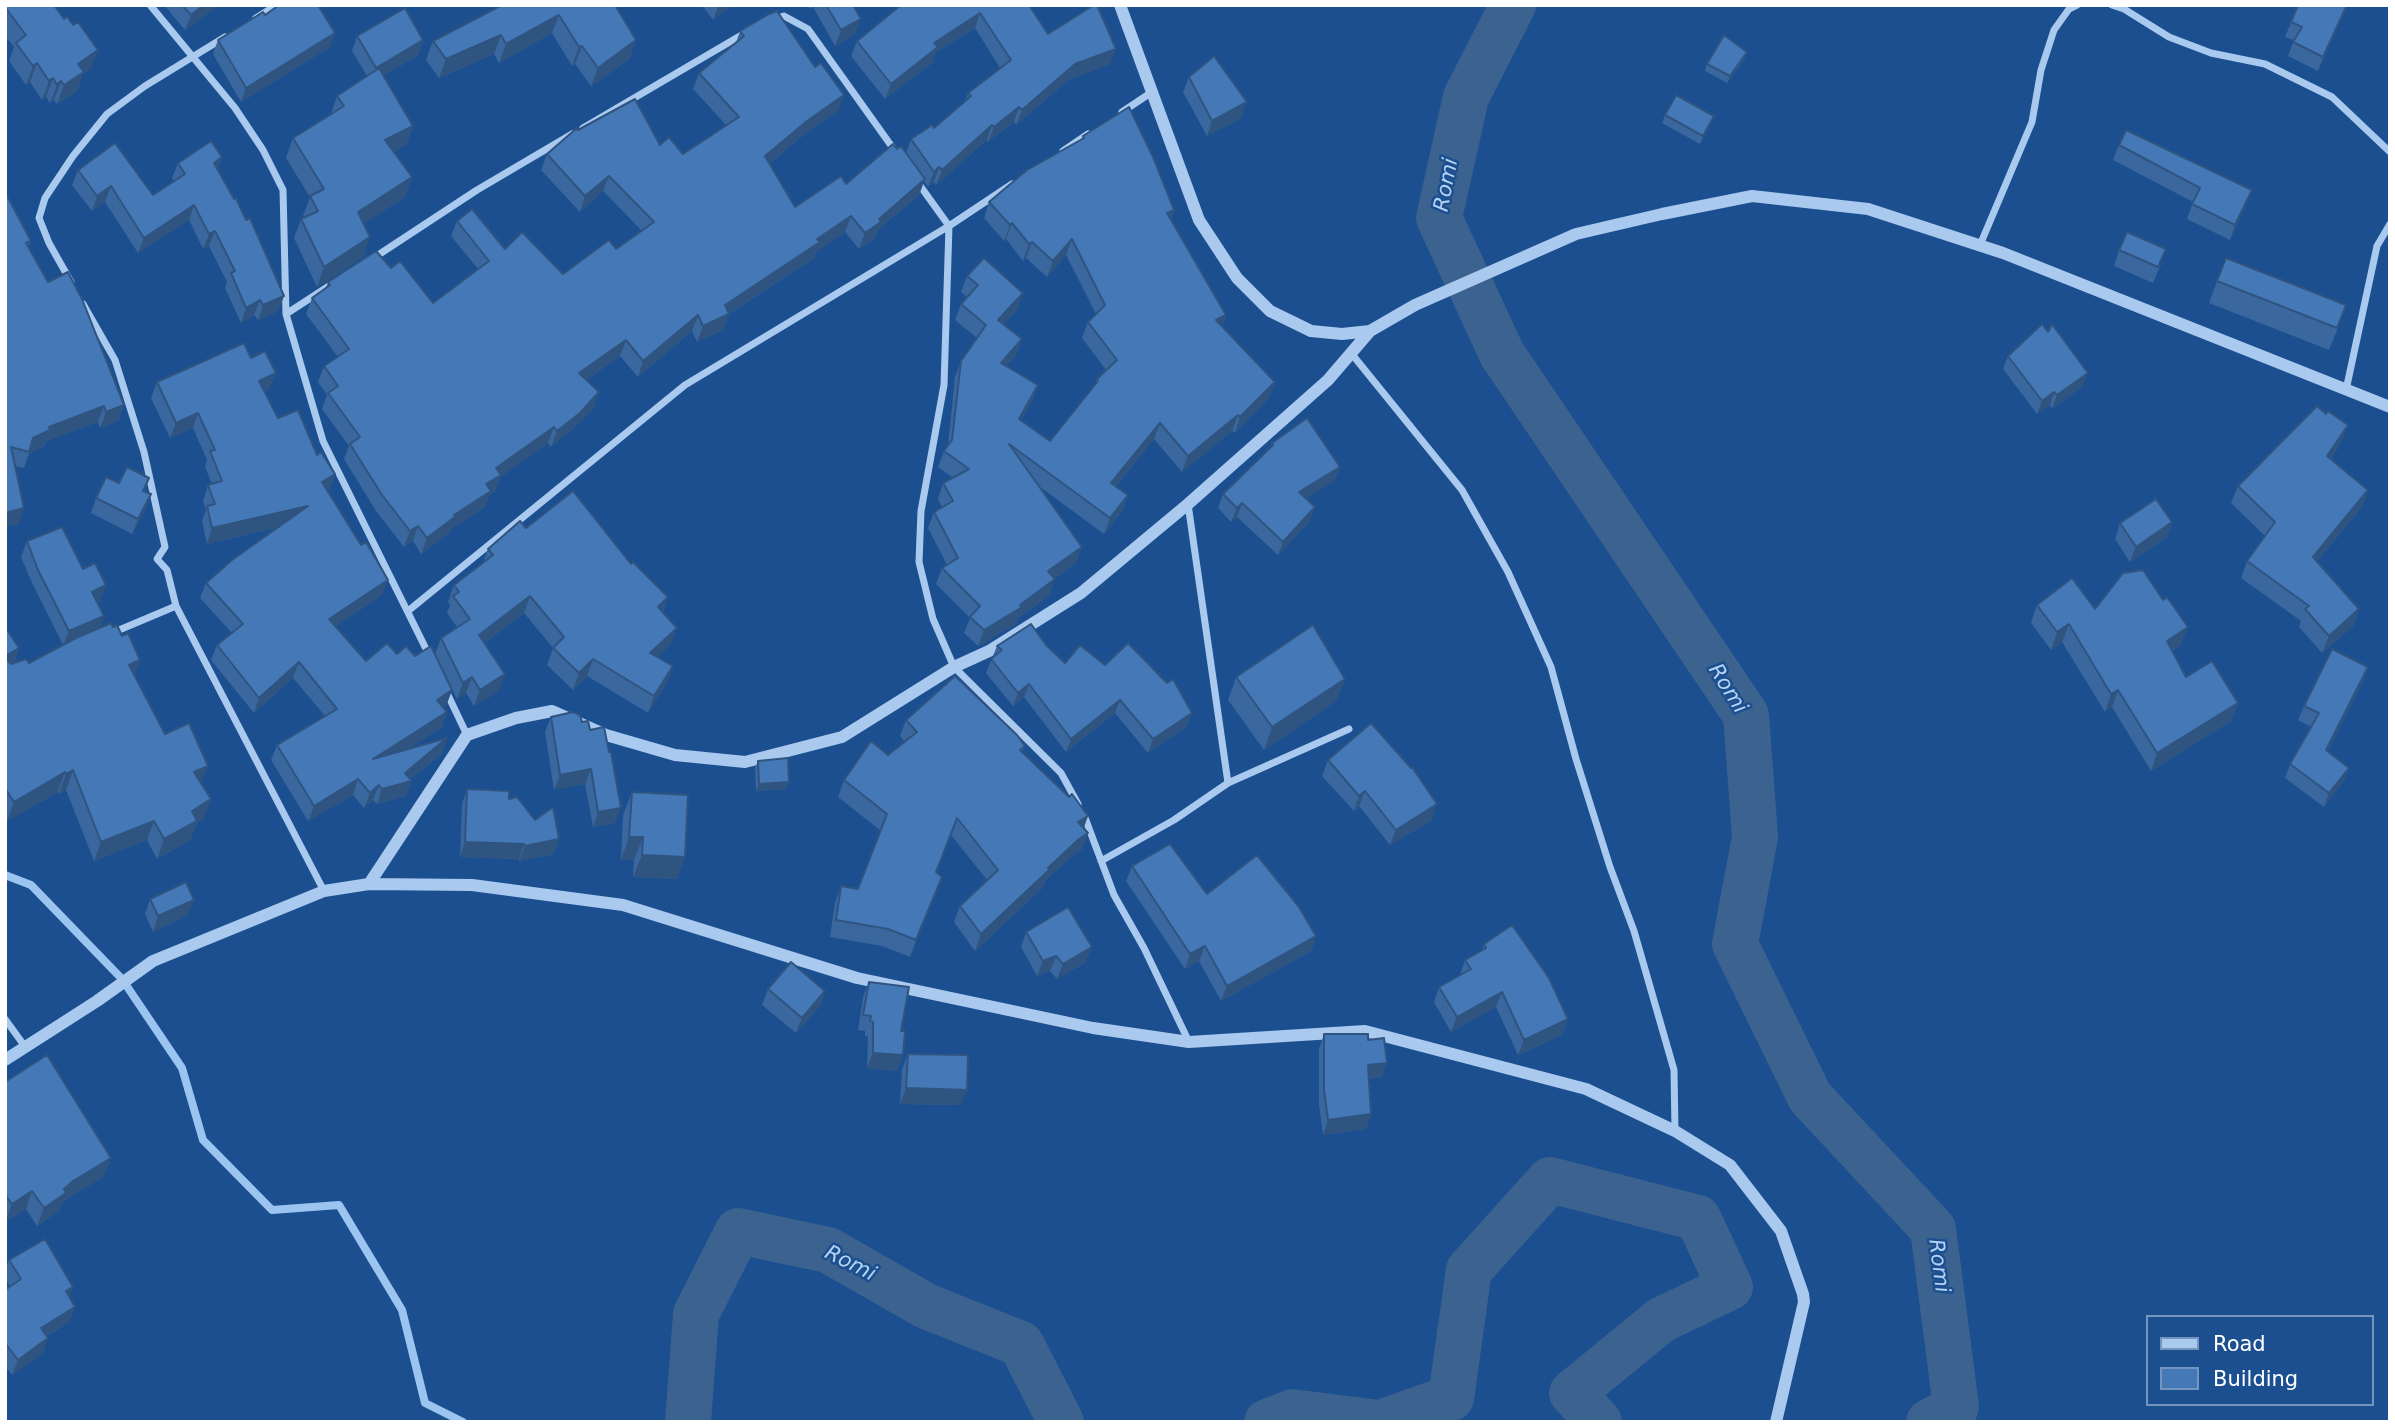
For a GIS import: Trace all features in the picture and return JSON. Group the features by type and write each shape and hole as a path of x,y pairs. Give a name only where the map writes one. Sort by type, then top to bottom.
{"street":[{"path":"150,5 235,108 263,149 283,190 286,314 323,441 432,660"},
{"path":"245,24 277,5"},
{"path":"1120,5 1199,220 1237,278 1270,312 1311,331 1342,334 1370,331"},
{"path":"1980,245 2032,122 2041,70 2054,30 2069,9 2077,5"},
{"path":"2112,5 2126,7 2169,37 2211,53 2265,64 2332,97 2390,152"},
{"path":"761,24 784,16 808,29 902,160"},
{"path":"74,287 49,243 39,218 45,198 73,156 107,114 145,86 234,31"},
{"path":"361,266 477,190 749,31"},
{"path":"1118,114 1152,92"},
{"path":"1051,159 1096,129"},
{"path":"910,171 949,226 944,385 921,511 919,562 933,619 954,667 1061,774 1082,810 1114,895 1144,948 1189,1042"},
{"path":"408,611 685,385 949,226 1017,181"},
{"path":"369,884 467,735 516,718 552,711 606,735 675,755 745,762 842,737 954,667 989,651 1081,593 1188,505 1328,380 1370,331 1415,304 1576,234 1752,196 1868,209 1980,245 2390,407"},
{"path":"2346,391 2377,246 2390,224"},
{"path":"286,314 340,280"},
{"path":"80,298 115,360 144,452 165,547 157,559 167,570 176,606 324,891"},
{"path":"1351,353 1462,490 1508,572 1551,667 1576,759 1610,867 1634,931 1674,1070 1675,1131"},
{"path":"1188,505 1228,783"},
{"path":"103,636 176,606"},
{"path":"443,685 467,735"},
{"path":"1101,861 1174,820 1228,783 1349,729"},
{"path":"5,1060 97,1001 153,961 324,891 369,884 472,885 623,905 857,978 1093,1028 1189,1042 1365,1031 1586,1089 1675,1131 1730,1165 1781,1231 1804,1302 1776,1422"},
{"path":"5,1019 26,1048"}],"building":[{"path":"5,5 54,5 64,19 67,16 73,25 78,22 98,50 78,64 84,72 64,85 61,81 57,85 53,78 49,81 37,63 33,66 16,43 26,35"},
{"path":"182,5 204,5 191,15"},
{"path":"279,5 318,5 335,33 246,88 218,40"},
{"path":"502,5 615,5 636,40 598,68 582,46 579,47 559,15 506,44 501,35 446,59 433,41"},
{"path":"826,5 853,5 861,19 841,30"},
{"path":"901,5 1029,5 1048,34 1097,5 1116,49 1075,64 1022,110 1019,107 994,127 992,125 942,170 939,167 934,172 911,139 932,125 934,128 971,96 968,93 1011,60 980,13 934,43 938,47 891,84 857,41"},
{"path":"2298,5 2347,5 2323,57 2293,42 2302,27 2291,22"},
{"path":"405,8 423,40 376,68 357,36"},
{"path":"777,11 815,67 821,63 844,95 765,156 795,207 841,176 846,184 893,144 897,149 901,146 925,179 879,219 881,222 865,233 851,216 817,239 820,242 725,305 729,314 703,326 698,315 643,361 626,340 579,373 599,392 580,413 557,431 554,427 496,468 501,475 486,484 491,491 454,515 456,516 427,538 418,526 410,531 382,495 350,444 360,437 328,393 338,386 324,366 349,349 312,298 330,285 328,282 376,251 391,268 400,261 433,303 489,261 457,221 472,209 505,249 522,232 563,274 609,240 616,249 654,222 609,176 585,196 547,154 577,128 578,130 635,99 660,145 669,137 683,154 739,117 699,73 744,36 740,31"},
{"path":"1724,35 1747,52 1730,76 1707,64"},
{"path":"1214,56 1247,102 1212,121 1189,77"},
{"path":"379,68 413,126 385,140 412,177 358,212 370,237 324,267 301,219 318,211 310,196 324,189 293,138 344,106 337,96"},
{"path":"1676,95 1714,116 1703,136 1665,115"},
{"path":"1129,107 1174,210 1167,213 1226,315 1216,320 1275,382 1240,417 1238,415 1188,456 1160,423 1111,483 1128,495 1110,518 1009,444 1082,547 1048,571 1055,579 1020,605 1022,607 984,630 970,617 980,606 942,568 958,558 934,512 953,501 943,483 969,469 944,451 952,440 961,361 986,325 961,304 978,285 967,276 984,258 1023,293 998,320 1022,339 1001,363 1038,385 1019,419 1050,441 1097,379 1117,360 1088,322 1105,305 1072,239 1053,261 1032,242 1029,244 1012,223 1010,225 989,202 1027,170 1084,138 1083,136"},
{"path":"2126,130 2252,190 2235,225 2192,204 2200,188 2119,145"},
{"path":"211,141 222,157 214,163 246,220 250,218 284,296 263,305 260,300 246,308 231,273 235,271 215,231 209,234 194,205 144,238 111,186 97,196 78,170 115,143 153,195 185,174 178,163"},
{"path":"5,192 31,241 26,243 48,282 68,272 82,299 124,405 106,412 104,406 49,427 50,430 33,438 29,452 11,447 24,508 5,513"},
{"path":"2127,232 2166,249 2158,267 2119,250"},
{"path":"2226,258 2346,305 2337,328 2217,281"},
{"path":"2042,324 2048,332 2052,324 2088,373 2057,395 2054,392 2042,401 2008,356"},
{"path":"244,343 251,358 265,351 276,373 259,381 278,418 298,410 317,455 321,452 335,474 322,482 361,545 366,542 388,580 329,619 366,661 387,643 397,654 406,646 415,656 431,646 452,690 437,700 447,712 373,759 447,738 405,773 412,781 382,789 379,785 370,793 358,779 314,806 277,745 337,709 299,662 259,698 217,645 243,624 206,583 232,560 308,506 212,528 207,506 215,504 208,485 222,481 210,451 215,450 198,413 176,423 157,382"},
{"path":"2317,406 2326,414 2328,411 2348,425 2327,456 2368,490 2313,557 2359,609 2329,636 2305,609 2309,606 2247,561 2275,522 2238,486"},
{"path":"1307,418 1340,467 1299,492 1315,507 1283,542 1242,503 1237,508 1223,494 1273,445 1272,443"},
{"path":"127,467 149,478 143,491 151,494 138,519 96,498 106,477 119,483"},
{"path":"573,491 631,564 633,562 668,597 658,607 677,628 650,653 673,666 654,696 593,659 579,673 553,648 564,637 530,596 479,635 505,674 480,690 472,677 463,683 441,638 470,619 453,596 459,592 454,585 493,555 488,549 520,521 526,528"},
{"path":"2156,499 2172,522 2136,547 2120,523"},
{"path":"62,527 83,569 95,563 106,585 92,592 104,616 69,631 38,570 27,541"},
{"path":"2143,570 2163,600 2167,597 2188,627 2167,641 2186,677 2212,661 2238,703 2157,753 2118,690 2111,694 2069,624 2057,632 2037,605 2072,578 2095,609 2123,573"},
{"path":"111,623 113,627 117,625 122,636 128,633 140,660 129,665 165,734 189,723 208,766 194,772 211,799 192,811 197,821 164,839 154,821 101,842 73,770 14,802 5,788 5,627 19,648 7,655 6,659 11,664 26,659 29,663"},
{"path":"1031,624 1046,645 1065,663 1080,645 1105,665 1128,643 1167,683 1173,679 1192,713 1153,739 1120,700 1071,739 1029,684 1018,693 991,659 1002,650 997,646"},
{"path":"1313,625 1345,679 1272,727 1236,677"},
{"path":"2332,649 2368,667 2326,750 2349,768 2329,793 2290,764 2319,713 2304,706"},
{"path":"955,676 1017,735 1025,746 1020,750 1069,797 1072,794 1088,816 1078,822 1088,833 981,934 960,906 998,870 957,818 936,872 942,877 916,940 888,929 836,920 841,886 858,889 887,814 844,780 871,741 888,755 917,732 906,720"},
{"path":"573,712 580,715 582,722 588,721 590,730 604,727 621,808 598,812 591,769 560,775 551,717"},
{"path":"1371,723 1412,767 1437,804 1396,830 1365,791 1359,796 1328,760"},
{"path":"788,758 789,782 759,784 758,761"},
{"path":"467,789 509,791 509,799 517,797 535,820 553,807 559,839 525,846 465,842"},
{"path":"632,792 688,795 685,857 642,855 643,837 629,837"},
{"path":"1170,844 1207,894 1257,855 1299,907 1316,936 1227,986 1205,946 1190,954 1132,866"},
{"path":"186,882 194,900 158,916 150,899"},
{"path":"1068,907 1092,947 1063,964 1056,956 1043,961 1026,932"},
{"path":"1512,925 1549,978 1568,1019 1524,1040 1502,992 1457,1017 1439,987 1471,969 1465,960 1486,948 1484,944"},
{"path":"791,962 825,991 802,1018 768,989"},
{"path":"869,982 909,987 901,1031 905,1031 903,1055 873,1053 873,1022 870,1021 871,1016 863,1015"},
{"path":"1324,1034 1368,1034 1368,1040 1384,1038 1387,1063 1368,1065 1371,1114 1328,1120 1324,1090"},
{"path":"908,1054 968,1055 967,1090 906,1088"},
{"path":"47,1055 111,1158 73,1181 64,1189 66,1193 44,1208 32,1191 12,1204 5,1195 5,1082"},
{"path":"45,1239 73,1287 66,1291 75,1307 41,1328 48,1338 18,1360 5,1343 5,1290 21,1279 9,1260"}],"waterway":[{"name":"Romi","path":"1513,5 1466,97 1439,218 1502,354 1746,715 1755,837 1735,944 1810,1097 1933,1229 1956,1407 1929,1422"},
{"path":"5,875 31,885 122,979 182,1068 203,1140 272,1210 339,1205 402,1310 425,1403 463,1422"},
{"name":"Romi","path":"1383,1422 1451,1398 1469,1270 1550,1180 1698,1218 1730,1287 1661,1320 1572,1393 1599,1422"},
{"name":"Romi","path":"688,1422 696,1314 738,1231 828,1250 926,1306 1021,1344 1061,1422"},
{"name":"Romi","path":"1267,1422 1292,1412 1371,1422"}]}
